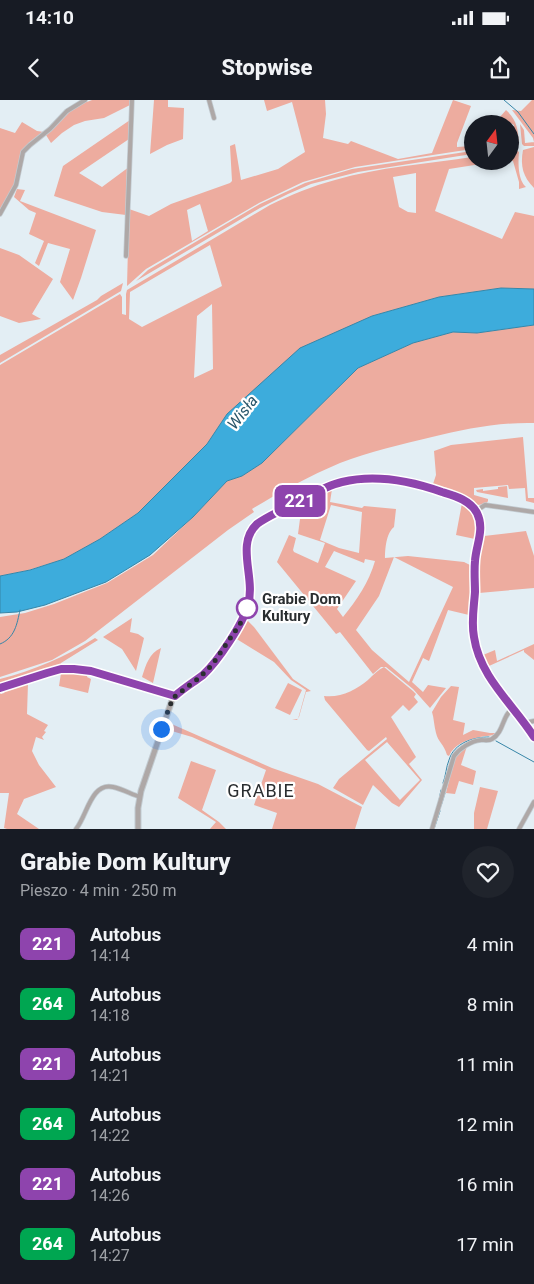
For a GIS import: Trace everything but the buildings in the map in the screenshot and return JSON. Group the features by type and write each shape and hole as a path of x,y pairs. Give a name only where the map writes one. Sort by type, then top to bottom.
{"street":[{"path":"0,214 16,185 23,152 81,100"},
{"path":"126,256 132,100"},
{"path":"208,100 214,118"},
{"path":"138,829 140,797 164,719 175,696 209,668 244,615 249,602 251,587 246,542 251,530 261,521 326,487 341,482 396,480 417,483 462,499 476,511 481,528 475,562 474,638 483,664 498,690 534,737"},
{"path":"476,511 485,506 534,512"},
{"path":"0,688 61,669 74,669 91,671 175,696"},
{"path":"432,829 454,756 472,742 492,739 499,732 508,712 512,709"},
{"path":"525,723 534,721"},
{"path":"76,829 93,796 102,788 111,786 140,797"},
{"path":"519,829 534,802"}],"shaded area":[{"path":"92,100 130,100 130,105 104,118 74,125 51,143 46,135 63,117 76,105"},
{"path":"154,100 168,100 168,107 184,108 183,139 150,154"},
{"path":"264,100 325,100 326,114 323,138 348,144 351,141 398,159 432,153 453,100 471,106 468,115 464,115 464,124 457,143 457,147 464,147 464,150 355,167 303,182 259,203 146,269 127,286 129,209 149,216 171,204 230,183 232,181 230,146 235,144 241,180 278,169 305,152 292,102 267,111","holes":["200,204 208,231 192,241 187,210"]},
{"path":"534,100 534,142 519,119 519,115 516,115 512,110 521,111"},
{"path":"506,110 511,115 502,115"},
{"path":"130,120 129,139 79,173 102,187 129,167 126,215 102,212 54,196 63,166"},
{"path":"22,122 37,131 44,132 22,152 13,190 0,213 0,128 15,133"},
{"path":"520,124 524,130 525,143 534,142 534,146 524,146 522,144"},
{"path":"534,147 534,188 527,180 523,171 522,161 523,150"},
{"path":"464,152 464,155 358,172 311,184 260,208 136,281 148,270 260,204 305,183 352,169"},
{"path":"464,158 464,167 449,169 435,211 502,239 515,212 534,216 534,289 501,288 439,297 372,316 227,414 207,444 138,513 100,539 64,559 29,570 0,576 0,365 120,294 122,297 122,314 126,315 127,290 270,205 318,185 386,169","holes":["416,173 416,213 408,212 399,207 393,177","210,245 222,286 142,327 129,319 130,292","212,304 213,369 194,378 197,316"]},
{"path":"519,166 521,180 526,187 519,189 516,170 519,170"},
{"path":"17,189 25,190 20,201 96,230 73,300 60,282 70,249 48,243 39,266 35,263 44,241 29,234 36,213 29,210 14,197"},
{"path":"0,248 19,255 53,279 32,314 41,319 19,323 0,316"},
{"path":"123,283 121,291 0,363 0,355 97,300"},
{"path":"534,325 534,423 495,425 444,434 362,455 317,473 252,509 254,512 85,641 52,660 0,677 0,617 25,613 54,604 107,583 153,555 227,481 242,476 262,463 358,368 413,343 453,332 477,333"},
{"path":"523,437 528,498 534,498 534,503 526,501 525,488 509,489 508,485 474,488 474,495 488,499 486,504 477,505 457,492 433,484 436,475 434,451 451,445"},
{"path":"507,486 508,498 477,492 476,490 483,489 483,491"},
{"path":"332,489 330,502 362,508 364,506 396,509 394,527 388,537 385,558 394,557 408,556 464,562 470,565 471,605 469,615 448,610 429,661 423,658 412,682 423,692 428,685 446,688 430,708 413,689 386,667 381,667 373,674 340,632 336,634 277,562 289,535 296,538 294,552 318,563 325,543 298,534 300,519 280,515","holes":["331,505 362,512 359,553 339,548 320,540","334,551 364,563 365,559 375,561 362,591 343,617 337,609 356,581 325,567","394,557 453,587 409,682 372,650 356,630 379,596"]},
{"path":"462,503 473,515 476,523 475,539 456,535"},
{"path":"526,531 534,556 534,588 479,593 478,556 484,536"},
{"path":"132,618 130,632 144,638 136,671 122,649 103,637"},
{"path":"247,620 293,679 311,691 306,692 298,718 306,690 291,680 274,662 235,638"},
{"path":"95,638 98,640 61,663 60,666 0,684 0,679 49,662"},
{"path":"534,644 534,660 524,650 489,666 483,655 495,650 497,661"},
{"path":"161,648 153,683 142,677 151,656"},
{"path":"384,667 416,694 414,697 418,702 409,711 403,705 391,717 416,757 409,764 422,780 399,807 373,785 363,805 333,788 339,779 387,739 386,737 369,751 367,750 325,700 324,696 336,696 353,690","holes":["387,742 420,780 400,800 365,760"]},
{"path":"61,673 88,674 87,677 91,679 88,693 59,686"},
{"path":"28,683 27,714 48,725 42,737 44,740 36,737 32,751 39,765 56,787 24,799 17,814 39,829 7,829 4,828 9,793 0,793 0,692 1,694 6,689"},
{"path":"288,683 302,690 290,715 275,708"},
{"path":"451,686 459,687 453,720 465,723 463,735 473,730 496,733 462,743 454,748 449,756 437,736 432,712 441,697"},
{"path":"167,722 272,768 318,784 362,807 355,829 272,829 277,813 254,805 266,770 192,737 165,729"},
{"path":"467,746 461,765 476,771 473,785 459,781 455,794 446,793 454,759"},
{"path":"191,761 216,770 202,810 226,829 210,829 216,822 178,798"},
{"path":"480,787 498,791 487,829 474,829 474,813"}],"water":[{"name":"Wisła","path":"501,288 534,289 534,325 477,333 453,332 413,343 358,368 262,463 242,476 227,481 193,517 150,555 106,582 45,605 17,612 0,613 0,576 30,570 64,559 100,539 138,513 207,444 227,414 300,348 372,316 439,297"}],"waterway":[{"path":"504,100 518,112 534,134"},
{"path":"0,644 12,634 20,610"},
{"path":"443,783 451,754 455,749 465,742 489,737"},
{"path":"496,741 534,762"},
{"path":"439,800 441,790"},
{"path":"441,806 445,793"},
{"path":"434,829 440,811"}],"bus line":[{"name":"221","path":"0,688 61,669 81,669 165,691 175,696 209,668 244,615 249,602 251,587 246,542 251,530 257,524 326,487 341,482 402,480 421,484 462,499 474,508 477,513 481,528 474,572 473,630 475,643 483,664 498,690 534,737"}],"place":[{"name":"Grabie Dom Kultury","path":"247,608"}],"district":[{"name":"GRABIE","path":"261,791"}],"route":[{"path":"161,729 173,698 210,668 240,624 248,606 247,608"}]}
